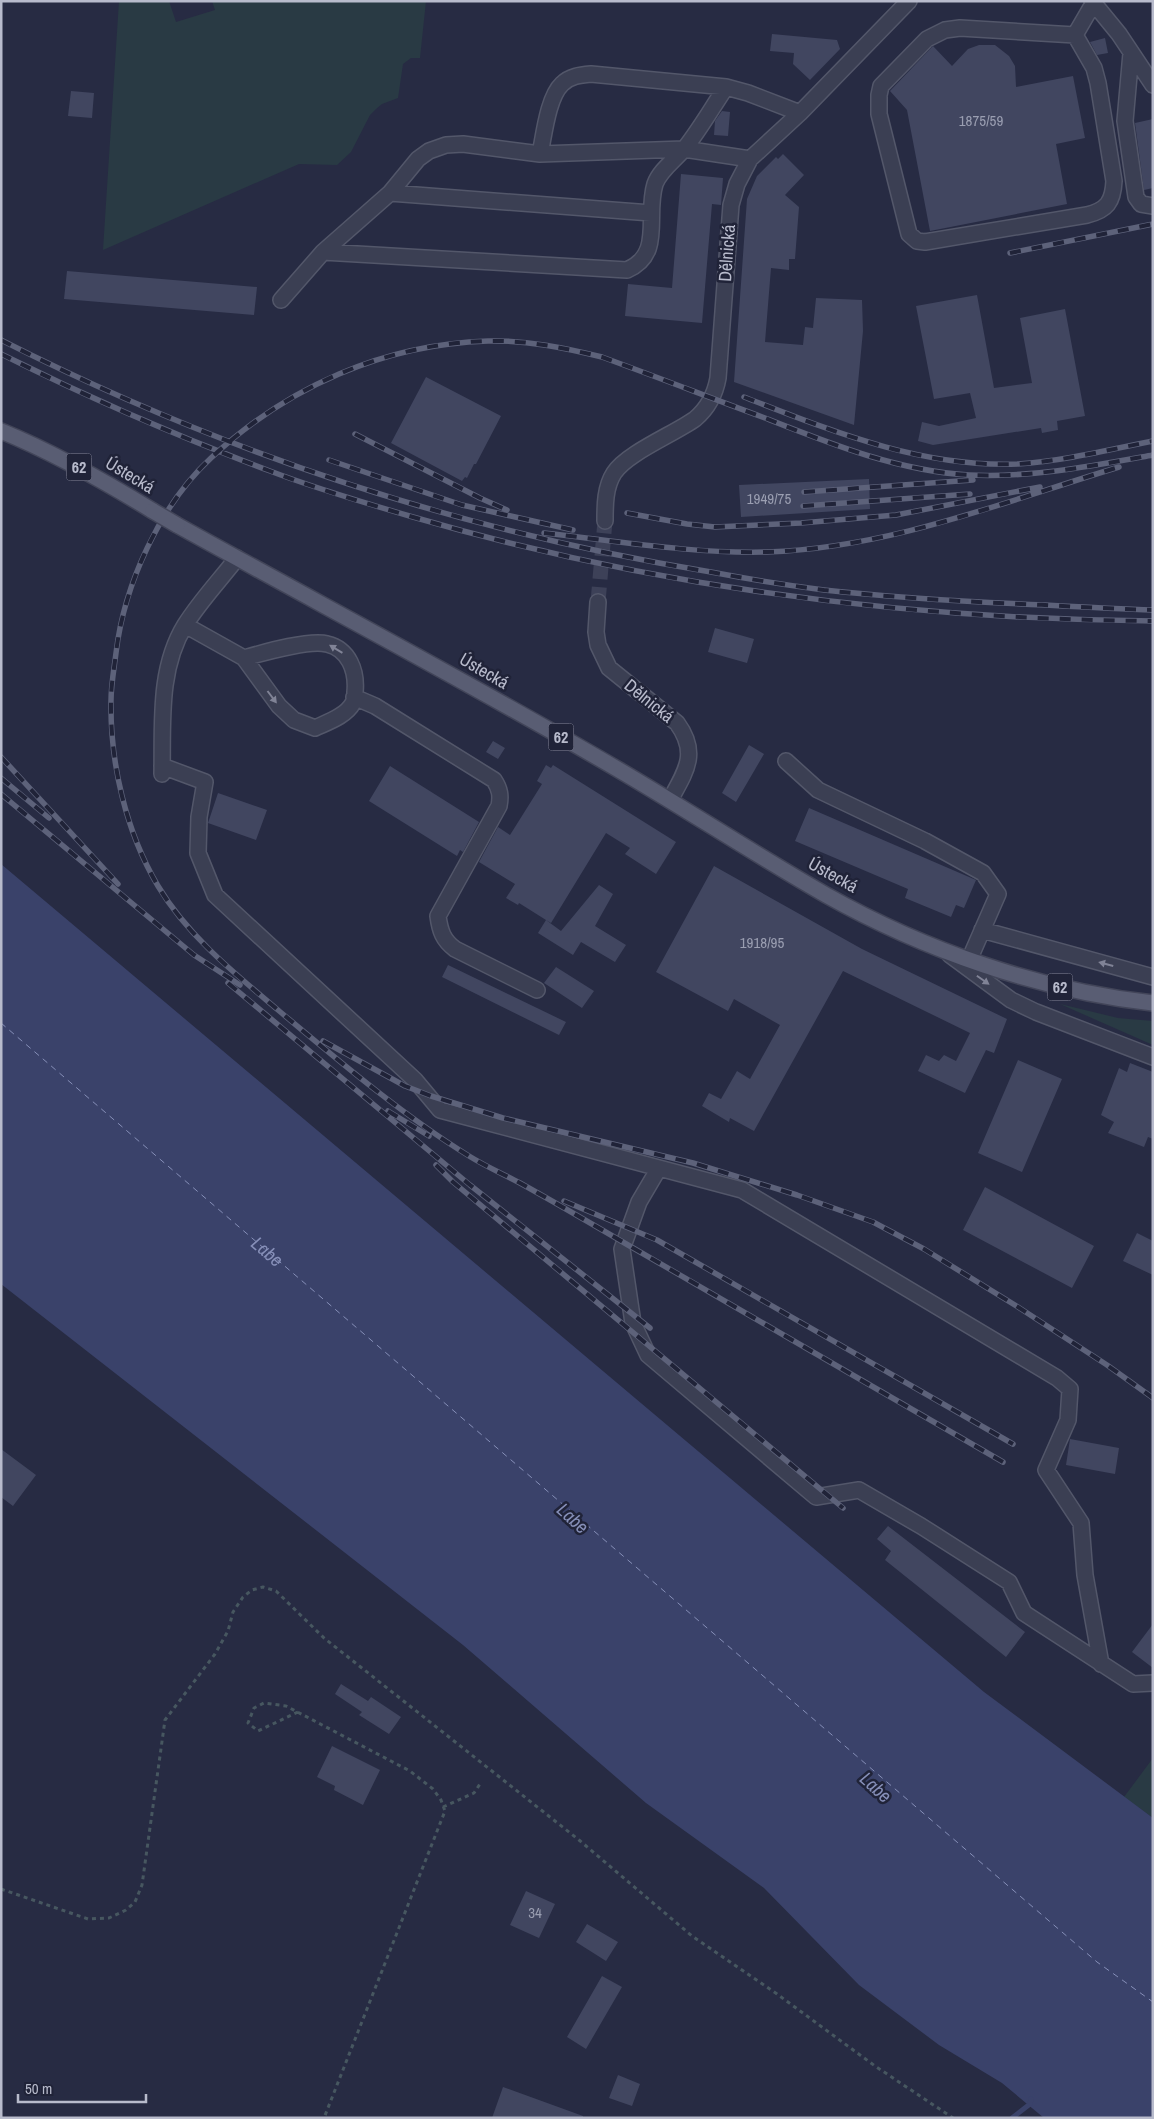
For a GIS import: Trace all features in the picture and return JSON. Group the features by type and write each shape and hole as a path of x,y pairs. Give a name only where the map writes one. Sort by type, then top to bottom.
{"main road":[{"name":"Ústecká","path":"1,431 44,449 89,472 177,525 407,649 670,800 828,895 912,937 1003,971 1066,989 1110,998 1153,1003"}],"street":[{"name":"Dělnická","path":"605,521 605,501 614,473 632,457 694,420 702,413 712,398 718,378 731,205 737,184 750,160 800,113 909,1"},
{"path":"1075,35 1092,3 1119,34 1153,85"},
{"path":"960,28 1075,35 1094,68 1098,83 1114,181 1113,196 1107,205 1098,212 1087,216 925,242 917,241 909,234 879,114 881,86 927,38 945,30 960,28"},
{"path":"1131,53 1126,130 1136,196 1141,204 1153,206"},
{"path":"540,154 553,97 561,84 576,76 590,74 726,87 748,93 800,113"},
{"path":"323,252 627,270 644,259 650,249 651,213 656,181 684,149 726,87"},
{"path":"280,300 323,252 390,194 418,159 429,151 446,145 463,144 540,154 684,149 750,160"},
{"path":"390,194 651,213"},
{"path":"237,558 185,625 171,655 165,677 162,770 205,782 199,817 198,853 215,895 415,1080 440,1110 742,1190 1057,1378 1070,1389 1068,1420 1046,1470 1081,1523 1085,1575 1102,1664"},
{"name":"Dělnická","path":"598,602 597,639 608,668 676,723 684,734 690,756 686,770 670,800"},
{"path":"185,625 244,658 279,706 294,720 316,728 339,717 354,702 356,679 350,661 340,649 326,643 304,645 244,658"},
{"path":"354,696 375,706 494,780 499,787 501,797 499,806 438,916 439,930 446,942 455,949 537,990"},
{"path":"786,761 818,790 924,841 983,873 998,894 970,958"},
{"path":"982,930 1153,977"},
{"name":"Ústecká","path":"944,950 968,970 1011,1000 1036,1012 1153,1056"},
{"path":"659,1168 639,1202 622,1249 633,1323 648,1355 816,1497 859,1490 921,1526 1009,1582 1024,1613 1133,1684 1153,1683"}],"path":[{"path":"1,1889 88,1919 109,1918 126,1910 135,1902 142,1885 166,1720 215,1654 228,1631 233,1612 243,1597 252,1590 263,1587 270,1588 276,1591 324,1638 409,1703 579,1840 692,1936 777,1994 875,2066 953,2118"},
{"path":"298,1712 258,1731 248,1723 254,1708 264,1703 286,1706 298,1712 410,1771 433,1789 445,1811 324,2118"},
{"path":"443,1807 474,1793 480,1784"}],"shaded area":[{"path":"119,1 169,1 176,22 215,10 212,1 426,1 420,58 411,58 403,64 398,98 382,104 370,115 351,152 337,165 299,164 103,250"},
{"path":"1060,1004 1118,1018 1153,1021 1153,1045"},
{"path":"1153,1758 1153,1818 1124,1797"}],"water":[{"name":"Labe","path":"1,864 984,1692 1153,1818 1153,2118 1044,2118 1002,2083 939,2045 859,1985 764,1888 646,1803 463,1645 1,1284"}],"building":[{"path":"772,34 837,40 840,49 810,80 793,64 794,53 770,51"},
{"path":"1105,38 1108,53 1097,55 1090,42"},
{"path":"979,45 995,45 1009,56 1015,66 1016,87 1073,76 1085,138 1056,144 1067,204 930,231 907,110 890,91 933,46 952,66 968,49"},
{"path":"71,91 94,93 92,118 68,116"},
{"path":"722,111 730,112 728,136 714,135 715,121"},
{"path":"1153,119 1153,188 1144,190 1135,123"},
{"path":"783,154 804,175 785,195 799,207 795,259 789,259 789,270 771,268 765,342 803,345 805,327 813,328 816,298 862,300 863,331 854,425 734,382 747,199 757,176 776,157 778,159"},
{"path":"681,174 723,178 721,205 712,204 702,323 625,316 628,284 672,288"},
{"path":"67,271 257,287 254,315 64,299"},
{"path":"977,295 994,388 1032,383 1020,318 1065,309 1085,416 1057,421 1058,430 1042,433 1041,428 933,445 918,441 922,422 939,426 976,418 970,393 934,399 916,306"},
{"path":"426,377 501,416 476,464 474,464 467,478 465,477 462,481 391,443"},
{"path":"869,479 870,509 741,517 739,485"},
{"path":"715,628 754,639 747,663 708,652"},
{"path":"493,741 505,748 498,759 486,752"},
{"path":"749,745 764,754 736,802 722,793"},
{"path":"546,765 551,768 553,765 676,842 656,874 625,854 630,848 606,833 551,923 519,903 518,905 506,898 515,884 479,862 498,827 510,835 542,784 537,781"},
{"path":"390,766 479,822 463,852 460,850 457,856 369,801"},
{"path":"218,793 267,810 256,840 208,823"},
{"path":"809,808 976,880 964,908 956,905 951,917 905,898 908,889 795,841"},
{"path":"714,866 862,949 1007,1019 994,1053 986,1050 965,1093 918,1071 926,1055 939,1061 944,1055 956,1061 970,1033 843,971 754,1131 730,1118 729,1122 702,1106 709,1093 721,1099 737,1071 750,1079 780,1025 734,999 728,1011 656,972"},
{"path":"599,885 613,894 595,926 626,945 615,962 581,942 573,955 538,933 546,920 561,931"},
{"path":"448,965 566,1022 559,1035 442,977"},
{"path":"556,967 594,991 582,1008 544,983"},
{"path":"1018,1060 1062,1079 1022,1172 978,1153"},
{"path":"1130,1063 1153,1072 1153,1139 1148,1137 1144,1147 1108,1133 1114,1122 1101,1115 1119,1068 1127,1072"},
{"path":"985,1187 1094,1246 1072,1288 963,1230"},
{"path":"1137,1233 1153,1241 1153,1275 1123,1261"},
{"path":"1070,1439 1119,1448 1115,1474 1066,1465"},
{"path":"1,1449 36,1475 13,1506 1,1497"},
{"path":"888,1526 1025,1632 1006,1657 885,1560 891,1551 877,1539"},
{"path":"1153,1624 1153,1668 1132,1652"},
{"path":"341,1684 368,1701 371,1697 401,1717 389,1734 359,1715 362,1712 335,1694"},
{"path":"332,1746 380,1770 363,1805 334,1790 335,1786 317,1777"},
{"path":"526,1891 555,1904 539,1938 510,1925"},
{"path":"587,1924 618,1942 606,1961 576,1942"},
{"path":"602,1976 622,1987 586,2049 567,2037"},
{"path":"618,2075 640,2084 632,2106 609,2098"},
{"path":"503,2087 583,2116 583,2118 492,2118"}],"waterway":[{"path":"1012,2118 1030,2104 1031,2099"}],"ferry route":[{"path":"1,1023 1097,1962 1153,2002"}],"tunnel":[{"path":"598,602 605,521"}],"railway":[{"path":"1010,253 1153,224"},
{"path":"1,340 85,381 259,453 437,511 527,535 619,555 824,590 934,599 1153,610"},
{"path":"1003,1462 520,1183 469,1156 419,1123 371,1086 228,967 197,937 170,904 158,886 137,843 122,796 113,748 111,701 116,653 127,600 147,548 176,499 211,458 240,433 272,410 305,391 339,374 375,361 412,351 449,344 503,341 546,345 602,357 865,455 916,468 943,472 969,475 1015,475 1084,467 1153,455"},
{"path":"1,354 134,416 270,471 359,501 504,541 595,562 687,580 872,606 965,614 1153,621"},
{"path":"744,397 878,445 912,454 982,464 1035,463 1153,441"},
{"path":"355,434 507,510"},
{"path":"329,460 462,505 573,530"},
{"path":"544,533 711,551 767,552 813,549 902,533 1119,467"},
{"path":"804,492 973,480"},
{"path":"627,513 715,527 801,523 896,515 1040,487"},
{"path":"803,506 970,494"},
{"path":"1,757 118,884"},
{"path":"1,778 49,818"},
{"path":"1,794 194,955 240,985"},
{"path":"228,983 470,1185 650,1328"},
{"path":"323,1041 405,1086 431,1096 503,1118 693,1163 797,1195 873,1222 924,1249 1018,1307 1107,1365 1153,1398"},
{"path":"388,1111 429,1136"},
{"path":"436,1165 453,1182 843,1508"},
{"path":"564,1201 657,1240 1013,1444"}]}
